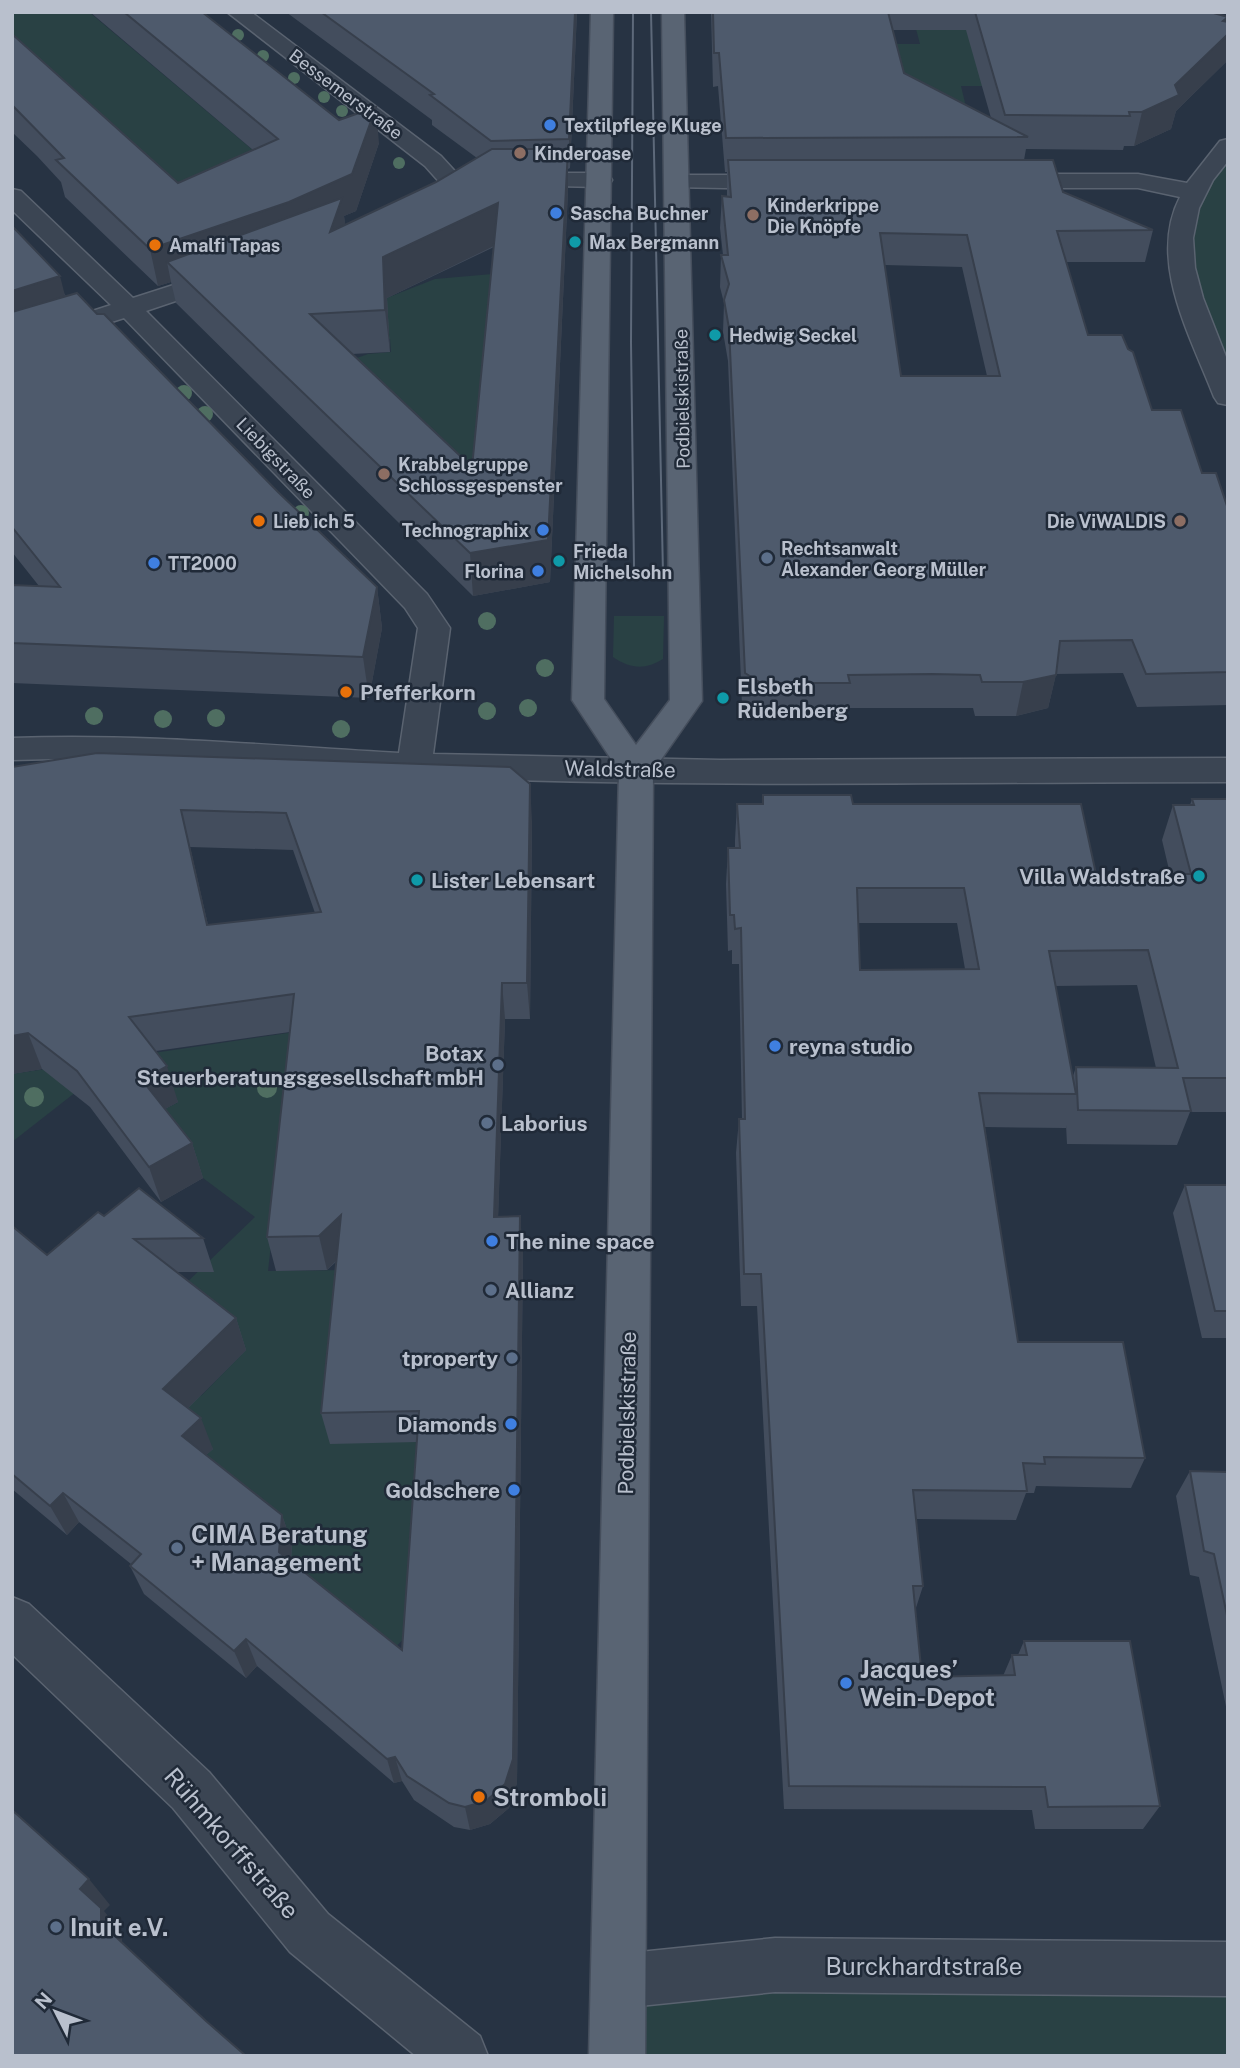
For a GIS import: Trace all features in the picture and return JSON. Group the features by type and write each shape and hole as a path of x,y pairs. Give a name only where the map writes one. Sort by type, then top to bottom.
{"main road":[{"path":"602,12 588,700 636,770"},
{"name":"Podbielskistraße","path":"617,2056 636,770 686,701 679,182 673,12"}],"street":[{"name":"Bessemerstraße","path":"237,12 433,160 441,184 485,180 600,180"},
{"path":"1228,146 1211,163 1193,192 1180,220 1178,244 1182,270 1228,397"},
{"path":"987,181 1138,181 1193,192"},
{"path":"679,182 805,182"},
{"name":"Liebigstraße","path":"12,196 129,308 416,601 434,628 414,765"},
{"path":"12,346 242,270"},
{"name":"Waldstraße","path":"12,749 134,749 414,765 636,770 1228,770"},
{"name":"Rühmkorffstraße","path":"12,1621 191,1790 309,1933 460,2056"},
{"name":"Burckhardtstraße","path":"620,1981 775,1965 1228,1969"}],"green space":[{"path":"12,12 89,12 260,156 212,209 12,62"},
{"path":"916,29 1011,29 1043,86 961,86 978,157 870,44 920,44"},
{"path":"1228,146 1228,397 1182,270 1193,192"},
{"path":"504,273 477,461 430,461 332,367 368,354 391,352 390,339 285,338 435,279"},
{"path":"614,616 664,616 663,659 638,667 613,657"},
{"path":"383,1019 274,1218 268,1271 350,1270 426,1423 411,1632 385,1657 194,1466 180,1408 202,1395 246,1350 132,1335 255,1217 203,1178 154,1115 178,1102 113,1063 12,1142 12,1074"},
{"path":"1228,1969 1228,2056 617,2056 620,1981"}],"building":[{"path":"124,12 202,12 339,120 376,107 352,174 289,202 150,249 56,160 64,158 12,105 12,34 178,183 278,139"},
{"path":"321,12 575,12 569,139 491,141 430,95 434,94"},
{"path":"713,12 888,12 904,73 1028,137 726,138 719,53 714,53"},
{"path":"975,12 1210,12 1228,17 1223,21 1228,22 1228,34 1175,85 1179,95 1142,112 1129,112 1130,116 1005,115"},
{"path":"492,149 568,149 548,540 470,553 167,262 342,198 330,232 436,182","holes":["498,203 472,467 310,314 385,310 383,257"]},
{"path":"728,160 1053,160 1063,192 1153,230 1057,231 1088,335 1122,335 1128,349 1133,352 1152,410 1181,410 1202,473 1216,473 1228,509 1228,672 1146,674 1132,640 1060,641 1056,675 1023,682 982,682 980,675 932,674 848,675 850,683 761,683 745,673 729,328 724,300 729,284 721,255 728,255 722,196 731,197","holes":["880,233 967,235 1000,376 901,376"]},
{"path":"12,226 60,276 12,291"},
{"path":"77,293 97,314 104,314 278,492 377,587 363,657 12,643 12,585 60,587 12,527 12,312"},
{"path":"97,753 510,767 530,784 527,983 502,983 494,1217 520,1216 513,1759 505,1784 486,1801 465,1807 449,1803 407,1776 395,1757 387,1759 246,1639 234,1651 130,1566 141,1554 63,1493 50,1506 12,1474 12,1226 47,1255 98,1212 104,1216 139,1188 203,1238 134,1239 236,1318 163,1389 201,1418 182,1436 282,1515 279,1552 402,1650 419,1411 321,1413 341,1215 319,1236 267,1237 294,994 129,1017 167,1066 142,1080 192,1143 149,1167 77,1071 28,1033 12,1036 12,767","holes":["181,810 286,813 321,912 207,925"]},
{"path":"763,795 851,795 853,804 1081,804 1096,874 1191,874 1173,805 1194,805 1192,799 1228,799 1228,1078 1183,1078 1191,1111 1078,1110 1076,1067 1178,1068 1148,950 1049,951 1076,1094 979,1093 1018,1342 1123,1342 1145,1458 1044,1457 1045,1464 1023,1463 1027,1491 913,1490 923,1586 913,1586 922,1677 1015,1675 1012,1655 1027,1655 1024,1641 1130,1641 1160,1806 1048,1807 1045,1787 789,1786 761,1274 744,1274 739,1119 745,1119 741,928 735,929 734,915 730,915 728,848 740,848 737,804 763,804","holes":["857,888 964,888 979,969 860,970"]},
{"path":"1185,1185 1228,1185 1228,1311 1215,1311"},
{"path":"1190,1471 1228,1472 1228,1620 1214,1554 1204,1551"},
{"path":"12,1810 89,1879 80,1889 101,1908 101,1923 246,2056 12,2056"}],"tram line":[{"path":"633,12 631,343 634,566"},
{"path":"651,12 663,574"}],"place":[{"name":"Textilpflege Kluge","path":"550,125"},
{"name":"Kinderoase","path":"520,153"},
{"name":"Sascha Buchner","path":"556,213"},
{"name":"Kinderkrippe Die Knöpfe","path":"753,215"},
{"name":"Max Bergmann","path":"575,242"},
{"name":"Amalfi Tapas","path":"155,245"},
{"name":"Hedwig Seckel","path":"715,335"},
{"name":"Krabbelgruppe Schlossgespenster","path":"384,474"},
{"name":"Lieb ich 5","path":"259,521"},
{"name":"Die ViWALDIS","path":"1180,521"},
{"name":"Technographix","path":"543,530"},
{"name":"Rechtsanwalt Alexander Georg Müller","path":"767,558"},
{"name":"Frieda Michelsohn","path":"559,561"},
{"name":"TT2000","path":"154,563"},
{"name":"Florina","path":"538,571"},
{"name":"Pfefferkorn","path":"346,692"},
{"name":"Elsbeth Rüdenberg","path":"723,698"},
{"name":"Villa Waldstraße","path":"1199,876"},
{"name":"Lister Lebensart","path":"417,880"},
{"name":"reyna studio","path":"775,1046"},
{"name":"Botax Steuerberatungsgesellschaft mbH","path":"498,1065"},
{"name":"Laborius","path":"487,1123"},
{"name":"The nine space","path":"492,1241"},
{"name":"Allianz","path":"491,1290"},
{"name":"tproperty","path":"512,1358"},
{"name":"Diamonds","path":"511,1424"},
{"name":"Goldschere","path":"514,1490"},
{"name":"CIMA Beratung + Management","path":"177,1548"},
{"name":"Jacques’ Wein-Depot","path":"846,1683"},
{"name":"Stromboli","path":"479,1797"},
{"name":"Inuit e.V.","path":"56,1927"}]}
